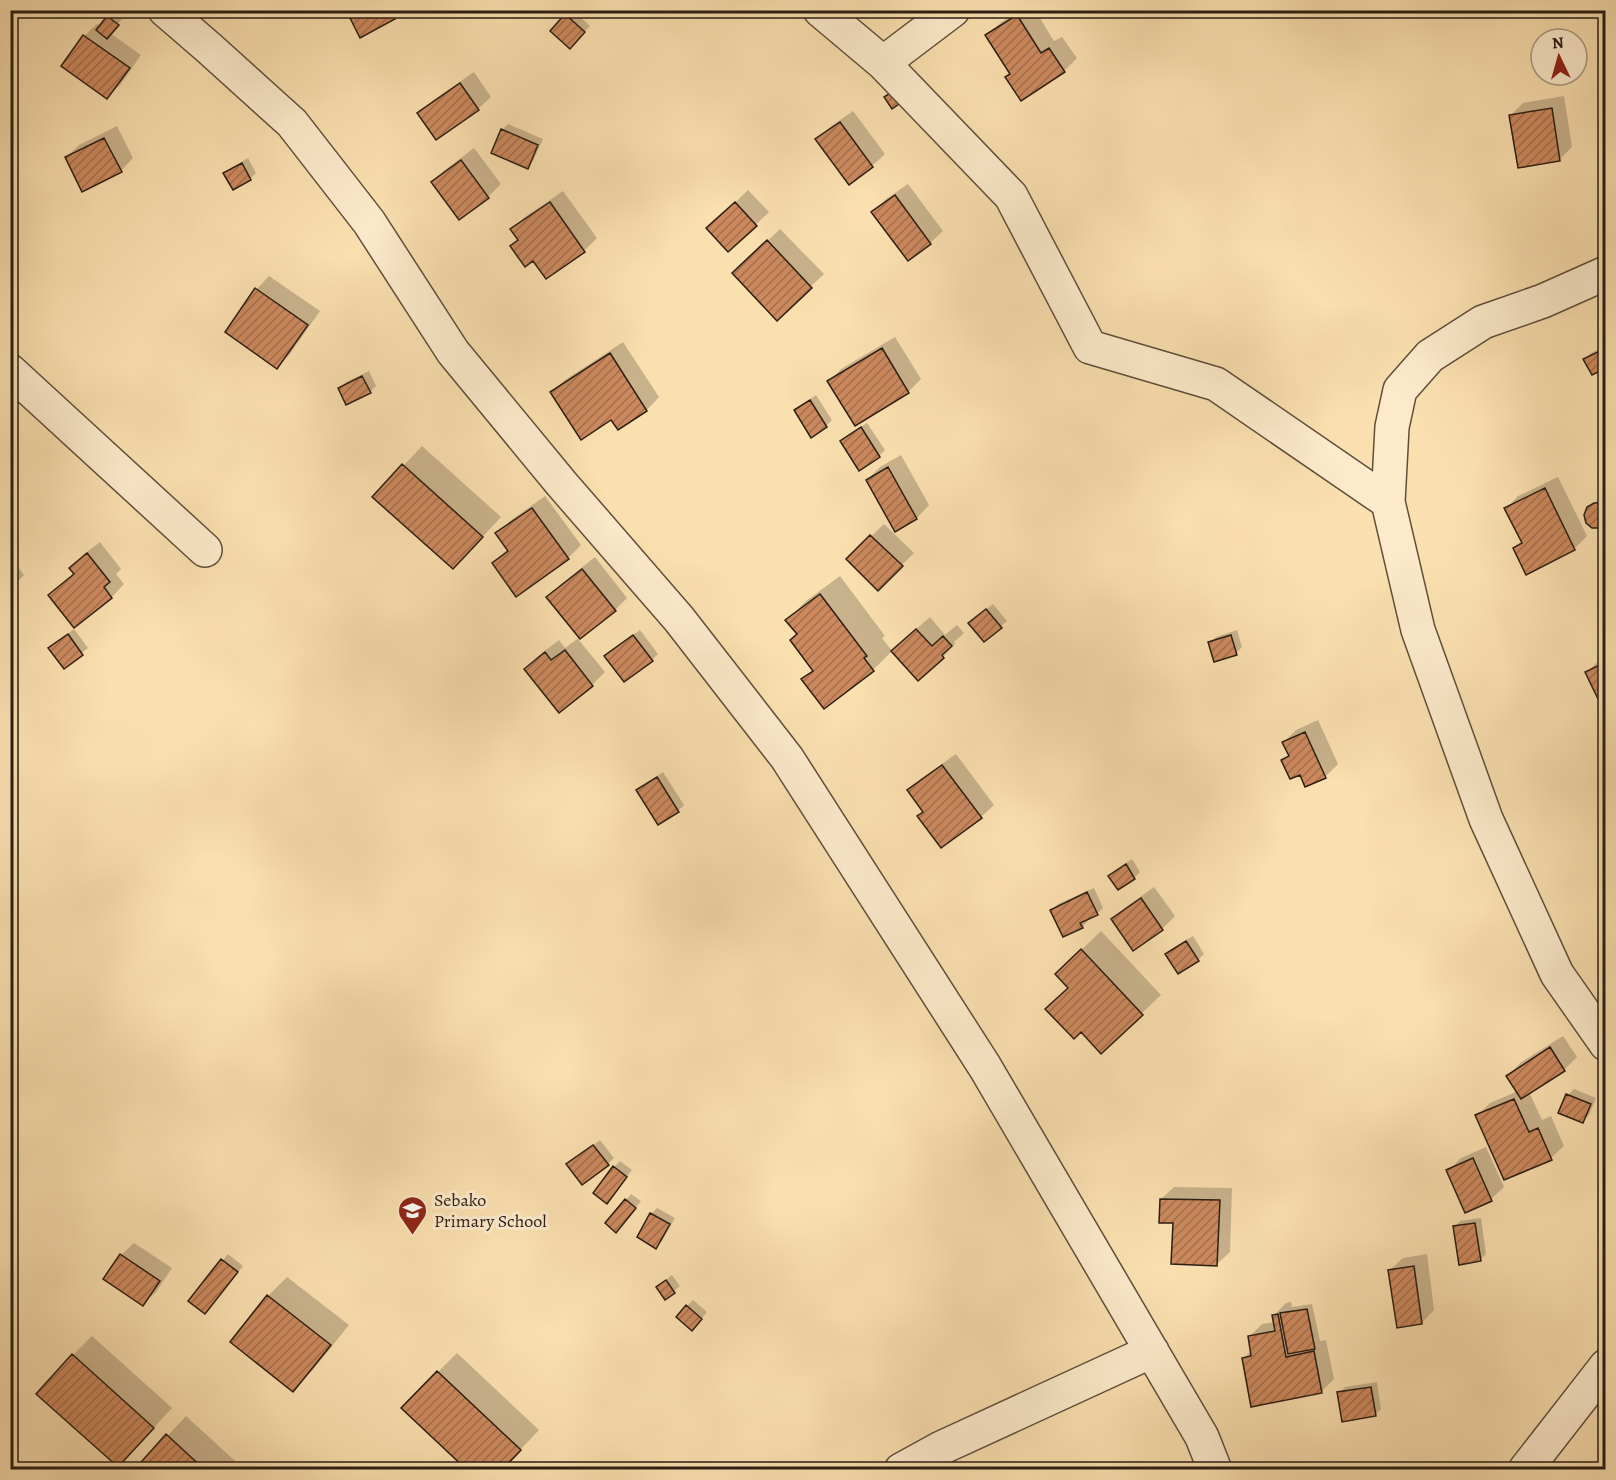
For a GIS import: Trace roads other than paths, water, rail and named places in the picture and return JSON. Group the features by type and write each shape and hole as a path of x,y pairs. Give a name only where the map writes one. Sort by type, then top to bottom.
{"street":[{"path":"165,10 292,123 369,222 453,352 561,483 679,619 787,758 985,1066 1202,1437 1215,1470"},
{"path":"820,10 883,63 1011,196 1090,347 1216,384 1388,502"},
{"path":"883,63 953,10"},
{"path":"1605,273 1543,301 1483,322 1430,356 1400,390 1392,427 1388,502 1418,630 1486,819 1557,974 1605,1044"},
{"path":"10,370 205,550"},
{"path":"901,1470 941,1448 1152,1351"},
{"path":"1525,1470 1605,1366"}],"place":[{"name":"Sebako Primary School","path":"413,1236"}]}
